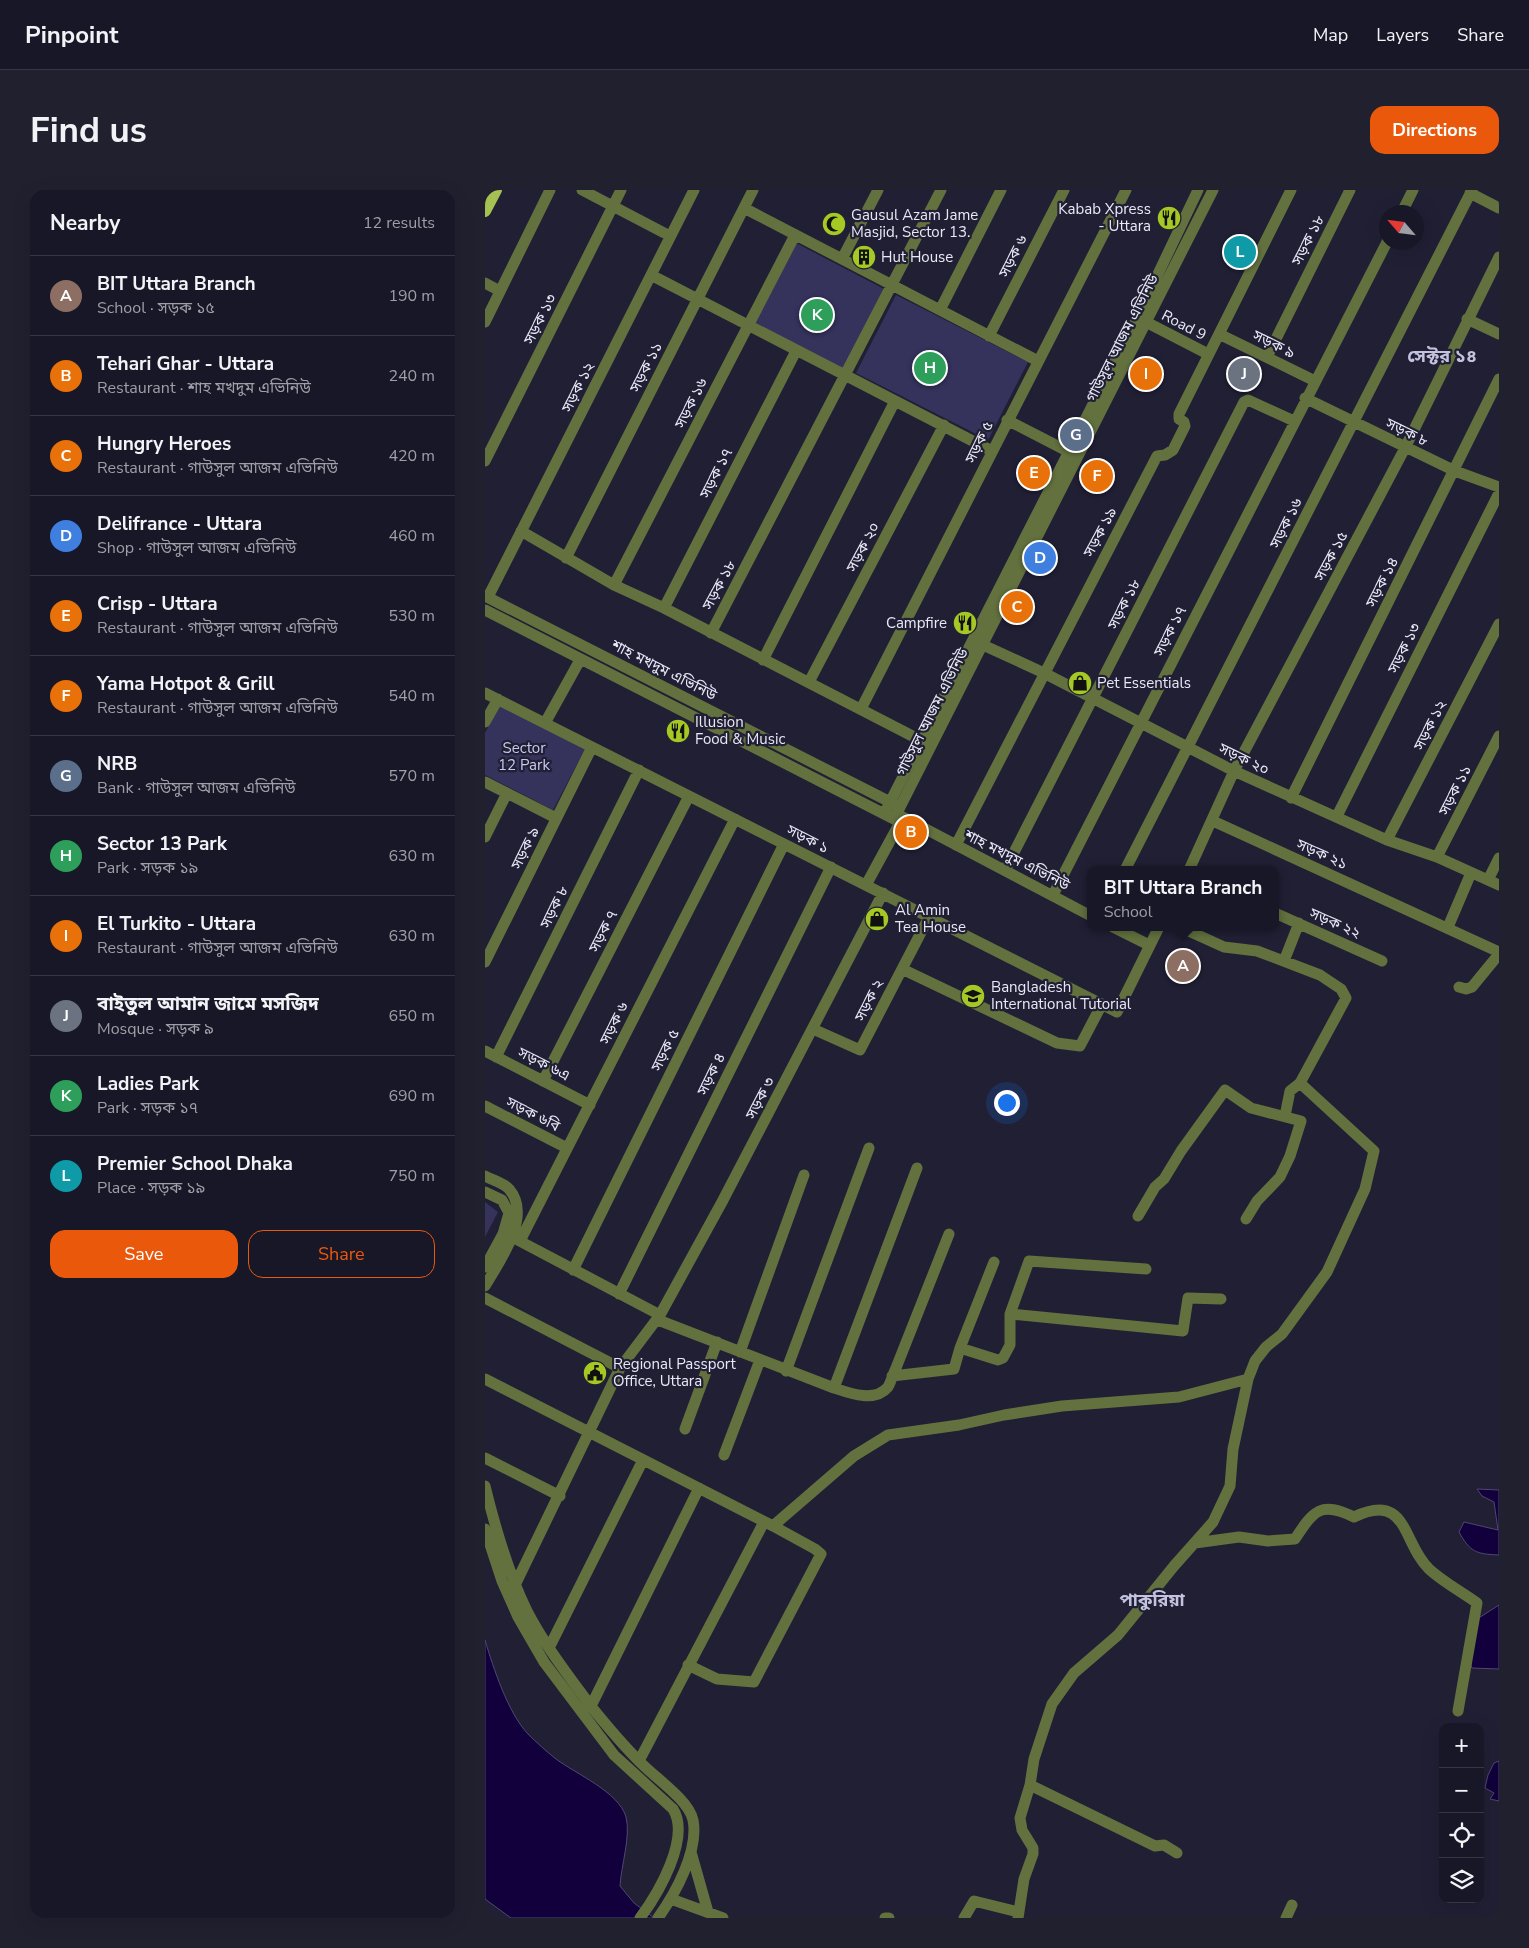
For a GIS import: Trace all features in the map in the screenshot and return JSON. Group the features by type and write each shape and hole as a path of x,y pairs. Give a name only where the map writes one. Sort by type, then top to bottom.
{"main road":[{"path":"485,211 496,190"}],"street":[{"path":"485,322 550,190"},
{"path":"582,190 670,236"},
{"name":"সড়ক ১৩","path":"485,461 621,190"},
{"name":"সড়ক ১২","path":"487,597 694,190"},
{"name":"সড়ক ১১","path":"566,558 753,190"},
{"path":"842,259 878,190"},
{"path":"893,286 941,190"},
{"path":"940,310 1001,190"},
{"name":"সড়ক ৬","path":"989,336 1064,190"},
{"name":"সড়ক ৫","path":"861,709 1126,190"},
{"name":"গাউসুল আজম এভিনিউ","path":"894,812 983,645 1198,190"},
{"name":"গাউসুল আজম এভিনিউ","path":"894,812 922,741 1146,322 1213,190"},
{"name":"সড়ক ১৯","path":"956,845 1157,456 1165,456 1173,450 1185,426 1179,419 1179,414 1291,190"},
{"name":"সড়ক ১৮","path":"1267,357 1350,190"},
{"path":"1406,205 1413,190"},
{"path":"1471,192 1499,208"},
{"name":"সড়ক ১৬","path":"1127,866 1187,746 1355,423 1471,192"},
{"path":"744,208 1038,361"},
{"name":"সড়ক ১৬","path":"614,586 795,234"},
{"name":"সড়ক ১৭","path":"1053,895 1305,398 1383,250"},
{"name":"সড়ক ১৫","path":"1191,866 1213,821 1234,771 1405,448 1467,319 1498,263"},
{"path":"651,275 992,451"},
{"path":"485,283 500,290"},
{"name":"সড়ক ১৮","path":"711,634 893,286"},
{"path":"1467,319 1499,334"},
{"name":"Road 9","path":"1146,322 1208,354"},
{"name":"সড়ক ৯","path":"1219,334 1315,382"},
{"name":"সড়ক ১৭","path":"664,608 796,351"},
{"name":"সড়ক ১৪","path":"1291,798 1499,379"},
{"name":"সড়ক ৮","path":"1305,398 1455,471 1499,487"},
{"name":"সড়ক ১৮","path":"1005,870 1244,402 1247,400 1294,422"},
{"path":"763,660 895,401"},
{"path":"1007,420 1074,454"},
{"name":"সড়ক ২০","path":"809,682 943,425"},
{"name":"সড়ক ১৩","path":"1337,816 1499,494"},
{"path":"521,531 614,586 664,608 711,634 809,682 922,741"},
{"name":"শাহ মখদুম এভিনিউ","path":"487,597 759,735 894,812 1087,914"},
{"name":"শাহ মখদুম এভিনিউ","path":"485,610 753,747 894,812"},
{"name":"সড়ক ১২","path":"1387,840 1499,624"},
{"path":"569,654 575,642"},
{"name":"সড়ক ২০","path":"983,645 1044,673 1139,723 1291,798 1337,816 1387,840 1437,857 1499,885"},
{"path":"545,723 580,660"},
{"name":"সড়ক ১","path":"485,693 1117,1012 1149,945"},
{"path":"485,722 498,699"},
{"path":"753,747 759,735"},
{"name":"সড়ক ১১","path":"1437,857 1499,736"},
{"name":"সড়ক ৯","path":"485,962 592,747"},
{"name":"সড়ক ৮","path":"496,1057 639,770"},
{"path":"485,782 556,818"},
{"path":"485,838 507,793"},
{"name":"সড়ক ৭","path":"543,1081 689,796"},
{"path":"866,885 894,812"},
{"name":"সড়ক ৬","path":"485,1286 535,1212 735,819"},
{"name":"সড়ক ২১","path":"1213,821 1448,927 1499,953"},
{"name":"সড়ক ৫","path":"573,1270 785,844"},
{"path":"1487,880 1499,858"},
{"name":"সড়ক ৪","path":"619,1294 831,867"},
{"path":"1448,927 1471,873"},
{"name":"সড়ক ৩","path":"516,1583 560,1496 620,1368 659,1318 883,893"},
{"name":"সড়ক ২২","path":"1279,915 1382,961"},
{"name":"সড়ক ২","path":"813,1029 860,1050 929,917"},
{"path":"1284,961 1299,923"},
{"path":"1121,931 1149,945 1157,931"},
{"path":"1189,931 1225,947 1248,949 1320,975 1341,989 1346,998 1300,1083 1290,1092 1285,1116"},
{"path":"1459,987 1466,989 1473,987 1499,953"},
{"path":"902,969 1057,1042 1080,1046 1102,1004"},
{"name":"সড়ক ৬এ","path":"485,1051 590,1105"},
{"path":"963,1918 974,1901 1018,1915 1025,1879 1033,1854 1033,1848 1021,1825 1034,1759 1052,1704 1074,1673 1118,1635 1174,1566 1213,1522 1229,1486 1233,1449 1248,1379 1255,1361 1266,1346 1282,1334 1327,1272 1365,1189 1374,1151 1300,1083"},
{"path":"1139,1216 1155,1187 1164,1179 1181,1150 1225,1090 1251,1108 1301,1121 1290,1156 1280,1177 1257,1201 1246,1219"},
{"name":"সড়ক ৬বি","path":"485,1106 567,1148"},
{"path":"786,1370 869,1148"},
{"path":"834,1388 917,1168"},
{"path":"739,1352 804,1175"},
{"path":"485,1176 509,1188 516,1239 619,1294 659,1318 739,1352 857,1395 877,1394 888,1387 949,1234"},
{"path":"485,1192 510,1205 535,1212"},
{"path":"485,1267 507,1222 510,1205"},
{"path":"960,1348 998,1360 1003,1358 1010,1345 1010,1314 1029,1261 1147,1269"},
{"path":"892,1376 952,1370 995,1262"},
{"path":"485,1298 620,1368"},
{"path":"1010,1314 1183,1331 1188,1298 1221,1298"},
{"path":"685,1429 717,1342"},
{"path":"724,1455 761,1360"},
{"path":"485,1379 699,1488 815,1549 821,1554 756,1679 751,1682 717,1679 688,1665"},
{"path":"639,1762 688,1665 768,1524 853,1456 888,1435 959,1425 1004,1415 1062,1406 1179,1397 1248,1379"},
{"path":"485,1458 560,1496"},
{"path":"549,1648 643,1460"},
{"path":"485,1486 516,1583 527,1611 549,1648 591,1706 639,1762 688,1809 693,1820 686,1865 669,1902 658,1918"},
{"path":"591,1706 699,1488"},
{"path":"1195,1543 1239,1537 1268,1541 1295,1539 1315,1513 1325,1509 1336,1508 1354,1517 1369,1510 1388,1512 1402,1521 1412,1544 1429,1569 1477,1603 1458,1711"},
{"path":"485,1529 502,1581 514,1608 544,1662 614,1755 673,1809 677,1816 679,1826 675,1846 657,1894 641,1918"},
{"path":"1030,1785 1155,1846 1164,1845 1177,1853"},
{"path":"690,1848 708,1912"},
{"path":"669,1902 723,1918"},
{"path":"1286,1918 1292,1904"}],"green space":[{"path":"796,243 886,290 844,371 754,324"},
{"path":"896,295 1028,362 988,440 856,373"},
{"name":"Sector 12 Park","path":"500,704 585,749 553,810 485,775 485,733"},
{"path":"485,1202 498,1212 485,1237"}],"shaded area":[{"path":"1477,1489 1499,1490 1499,1555 1474,1551 1459,1532 1464,1522 1498,1530 1494,1502 1482,1496"},
{"path":"1499,1605 1499,1669 1472,1668 1464,1648 1474,1621"},
{"path":"485,1640 508,1702 528,1734 556,1759 596,1784 622,1808 626,1817 627,1842 620,1886 634,1903 654,1918 511,1918 485,1899"},
{"path":"1499,1761 1499,1801 1490,1799 1494,1793 1485,1788 1488,1775 1494,1763"}],"place":[{"name":"Kabab Xpress - Uttara","path":"1169,218"},
{"name":"Gausul Azam Jame Masjid, Sector 13.","path":"834,224"},
{"name":"Premier School Dhaka","path":"1240,252"},
{"name":"Hut House","path":"864,257"},
{"name":"Ladies Park","path":"817,315"},
{"name":"Sector 13 Park","path":"930,368"},
{"name":"El Turkito - Uttara","path":"1146,374"},
{"name":"বাইতুল আমান জামে মসজিদ","path":"1244,374"},
{"name":"NRB","path":"1076,435"},
{"name":"Crisp - Uttara","path":"1034,473"},
{"name":"Yama Hotpot & Grill","path":"1097,476"},
{"name":"Delifrance - Uttara","path":"1040,558"},
{"name":"Hungry Heroes","path":"1017,607"},
{"name":"Campfire","path":"965,623"},
{"name":"Pet Essentials","path":"1080,683"},
{"name":"Illusion Food & Music","path":"678,731"},
{"name":"Tehari Ghar - Uttara","path":"911,832"},
{"name":"Al Amin Tea House","path":"877,919"},
{"name":"BIT Uttara Branch","path":"1183,966"},
{"name":"Bangladesh International Tutorial","path":"973,996"},
{"name":"Regional Passport Office, Uttara","path":"595,1373"}],"district":[{"name":"সেক্টর ১৪","path":"1442,356"},
{"name":"পাকুরিয়া","path":"1152,1600"}]}
